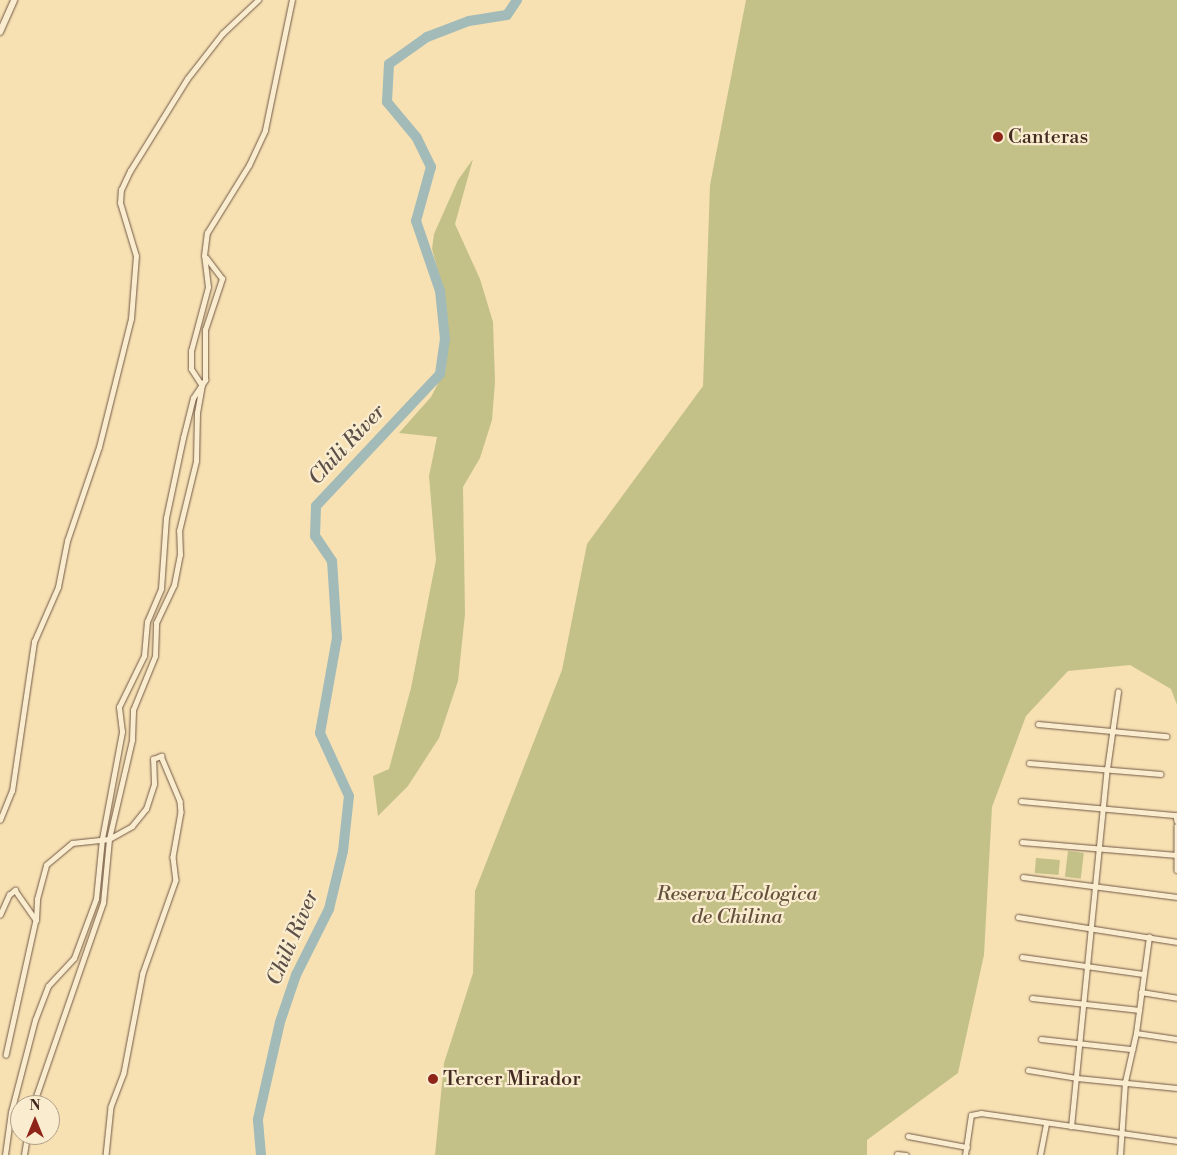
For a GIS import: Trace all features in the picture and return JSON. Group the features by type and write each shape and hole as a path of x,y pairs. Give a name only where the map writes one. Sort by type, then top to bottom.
{"main road":[{"path":"0,32 12,1"}],"street":[{"path":"0,820 12,791 34,642 58,587 67,541 99,448 131,320 136,256 120,203 121,190 130,171 187,79 222,34 258,0"},
{"path":"36,1095 102,904 109,839 132,740 134,706 155,656 156,623 174,585 180,555 179,531 196,461 198,408 202,386 193,374 191,361 194,332 208,287 204,256 209,228 249,165 265,130 292,0"},
{"path":"5,1155 11,1112 35,1020 48,986 74,958 96,898 102,839 122,732 119,707 144,656 147,622 162,583 168,506 193,398 206,380 205,330 222,279 204,256"},
{"path":"1071,1127 1082,1045 1091,928 1107,770 1118,692"},
{"path":"1038,724 1166,736"},
{"path":"6,1055 36,920 37,899 46,865 72,842 109,839 127,831 146,809 154,784 153,759 160,756 180,801 181,812 173,857 176,880 143,973 124,1073 111,1106 106,1155"},
{"path":"1029,764 1161,774"},
{"path":"1021,801 1176,815 1177,821"},
{"path":"1177,826 1177,870"},
{"path":"1022,842 1176,855"},
{"path":"1023,877 1095,889 1177,897"},
{"path":"0,915 9,895 15,890 36,920"},
{"path":"1018,917 1177,942"},
{"path":"1120,1155 1125,1082 1136,1033 1140,992 1149,937"},
{"path":"1022,957 1143,974"},
{"path":"1140,992 1177,998"},
{"path":"1032,998 1085,1006 1139,1010"},
{"path":"1136,1033 1177,1039"},
{"path":"1041,1039 1132,1049"},
{"path":"1028,1070 1077,1078 1177,1088"},
{"path":"965,1155 971,1115 981,1113 1046,1124 1177,1141"},
{"path":"1040,1155 1046,1124"},
{"path":"908,1136 967,1147"},
{"path":"897,1154 906,1155"}],"green space":[{"name":"Reserva Ecologica de Chilina","path":"746,0 1177,0 1177,705 1171,689 1130,665 1068,671 1026,716 992,807 984,955 958,1073 867,1140 867,1155 435,1155 444,1063 473,973 475,891 562,670 587,544 703,386 710,185"},
{"path":"473,159 455,224 480,279 493,322 495,382 492,420 480,458 463,487 465,614 458,681 439,738 408,786 378,816 373,776 389,769 411,688 436,560 429,476 437,437 399,433 431,397 446,368 446,301 432,249 434,234 458,180"},
{"path":"1068,851 1084,853 1081,879 1065,877"},
{"path":"1036,858 1060,860 1059,875 1035,873"}],"waterway":[{"name":"Chili River","path":"261,1155 258,1119 280,1022 296,975 329,909 343,851 349,796 320,733 337,638 332,561 315,536 316,506 440,374 445,339 440,291 416,221 431,167 417,138 387,102 389,64 427,37 469,21 507,15 517,0"}],"place":[{"name":"Canteras","path":"998,137"},
{"name":"Tercer Mirador","path":"433,1079"}]}
